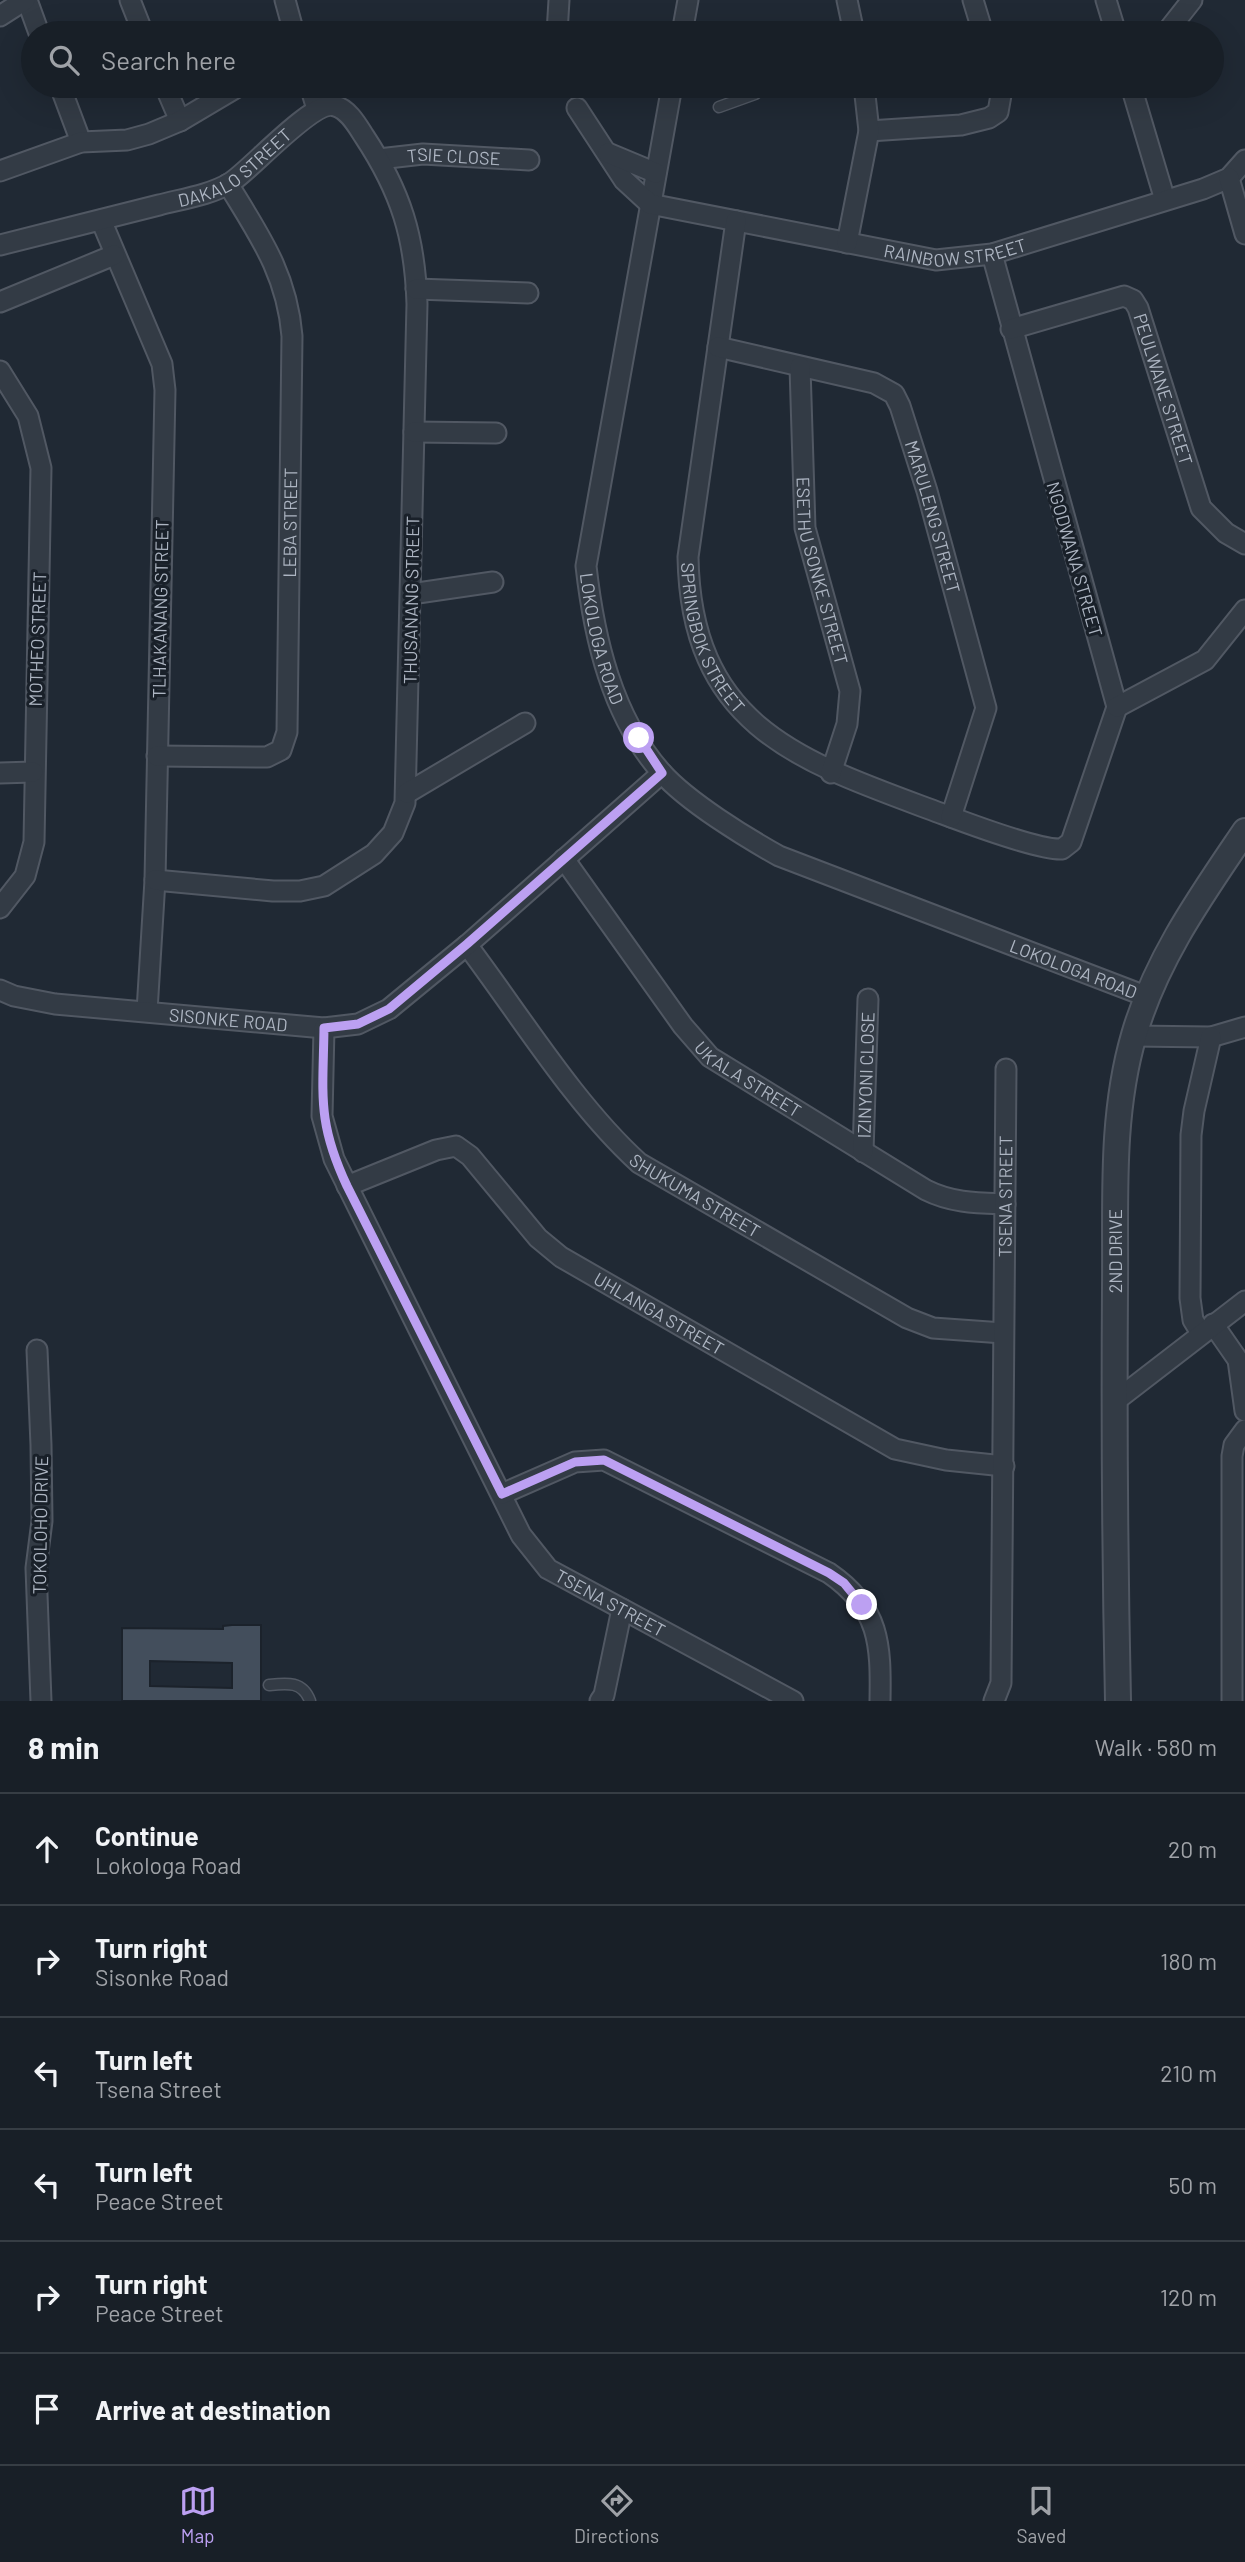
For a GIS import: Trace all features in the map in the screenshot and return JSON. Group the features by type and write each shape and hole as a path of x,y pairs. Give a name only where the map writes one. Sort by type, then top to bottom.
{"street":[{"path":"0,16 26,0 34,21"},
{"path":"130,0 139,21"},
{"path":"285,0 291,21"},
{"path":"558,21 559,0"},
{"path":"684,21 688,0"},
{"path":"847,0 851,21"},
{"path":"974,0 980,21"},
{"path":"1106,0 1112,21"},
{"path":"1175,21 1192,0"},
{"path":"64,98 81,142"},
{"path":"170,98 180,121"},
{"path":"0,171 81,142 127,141 180,121 219,98"},
{"path":"314,98 317,109"},
{"name":"LOKOLOGA ROAD","path":"670,98 586,566 589,600 610,685 620,707 662,773 745,837 779,856 1148,997"},
{"path":"847,243 869,131 865,98"},
{"path":"869,131 979,122 998,113 1000,98"},
{"path":"1135,98 1165,201"},
{"name":"THUSANANG STREET","path":"155,880 273,891 300,891 324,886 374,854 393,833 407,793 416,289 409,229 397,193 379,159 353,120 336,106 317,109"},
{"path":"577,108 624,180 650,204"},
{"name":"DAKALO STREET","path":"0,245 102,220 228,184 317,109"},
{"path":"608,153 656,173"},
{"name":"TSIE CLOSE","path":"379,159 423,155 529,160"},
{"name":"RAINBOW STREET","path":"650,204 936,260 992,254 1165,201 1229,178 1245,160"},
{"path":"1229,178 1245,234"},
{"name":"LEBA STREET","path":"157,756 267,757 281,750 287,732 292,336 290,306 282,279 269,252 228,184"},
{"name":"TLHAKANANG STREET","path":"102,220 114,255 162,363 165,390 155,880 147,1012"},
{"name":"SPRINGBOK STREET","path":"736,221 688,557 690,602 696,629 720,680 749,718 789,750 831,773 951,817 1054,850 1062,849 1071,842 1116,707"},
{"name":"NGODWANA STREET","path":"992,254 1116,707"},
{"path":"0,302 114,255"},
{"path":"416,289 528,293"},
{"name":"PEULWANE STREET","path":"1011,329 1124,296 1133,300 1201,508 1226,533 1245,544"},
{"name":"MARULENG STREET","path":"718,347 885,387 894,394 900,406 927,491 985,708 951,817"},
{"name":"ESETHU SONKE STREET","path":"800,367 805,528 850,691 847,724 831,773"},
{"name":"MOTHEO STREET","path":"0,371 28,416 41,468 31,863 26,876 0,908"},
{"path":"414,432 496,433"},
{"path":"411,594 493,582"},
{"path":"1116,707 1205,660 1245,610"},
{"path":"407,793 525,723"},
{"path":"0,773 33,772"},
{"name":"SISONKE ROAD","path":"0,990 14,996 55,1004 324,1028 358,1024 389,1009 662,773"},
{"name":"2ND DRIVE","path":"1118,1701 1114,1402 1116,1156 1121,1096 1134,1036 1148,997 1180,930 1245,831"},
{"name":"UKALA STREET","path":"564,859 683,1026 710,1057 942,1198 1005,1204"},
{"name":"SHUKUMA STREET","path":"467,944 587,1107 639,1163 907,1318 933,1328 1003,1334"},
{"name":"IZINYONI CLOSE","path":"863,1152 868,999"},
{"path":"1134,1036 1211,1037 1245,1027"},
{"name":"TSENA STREET","path":"324,1028 322,1116 326,1138 347,1186 521,1535 548,1569 793,1701"},
{"path":"1211,1037 1191,1135 1190,1298 1194,1320 1238,1360 1245,1411"},
{"name":"TSENA STREET","path":"994,1701 1000,1683 1006,1069"},
{"name":"UHLANGA STREET","path":"347,1186 436,1150 456,1146 463,1150 538,1238 592,1278 895,1449 946,1460 1003,1466"},
{"path":"1114,1402 1245,1301"},
{"name":"TOKOLOHO DRIVE","path":"37,1350 42,1521 36,1568 41,1701"},
{"path":"1232,1701 1237,1575 1232,1456 1234,1445 1245,1430"},
{"path":"502,1494 575,1462 604,1460 829,1573 854,1594 876,1632 880,1645 880,1701"},
{"path":"600,1701 604,1695 622,1609"}],"lane":[{"path":"719,107 744,98"},
{"path":"269,1685 296,1684 303,1689 310,1701"}],"building":[{"path":"261,1625 261,1701 122,1701 122,1628 223,1629 223,1626","holes":["150,1661 232,1663 232,1688 150,1686"]}],"route":[{"path":"639,738 662,773 389,1009 358,1024 324,1028 322,1116 326,1138 347,1186 502,1494 557,1468 591,1459 604,1460 829,1573 844,1583 862,1605"}]}
